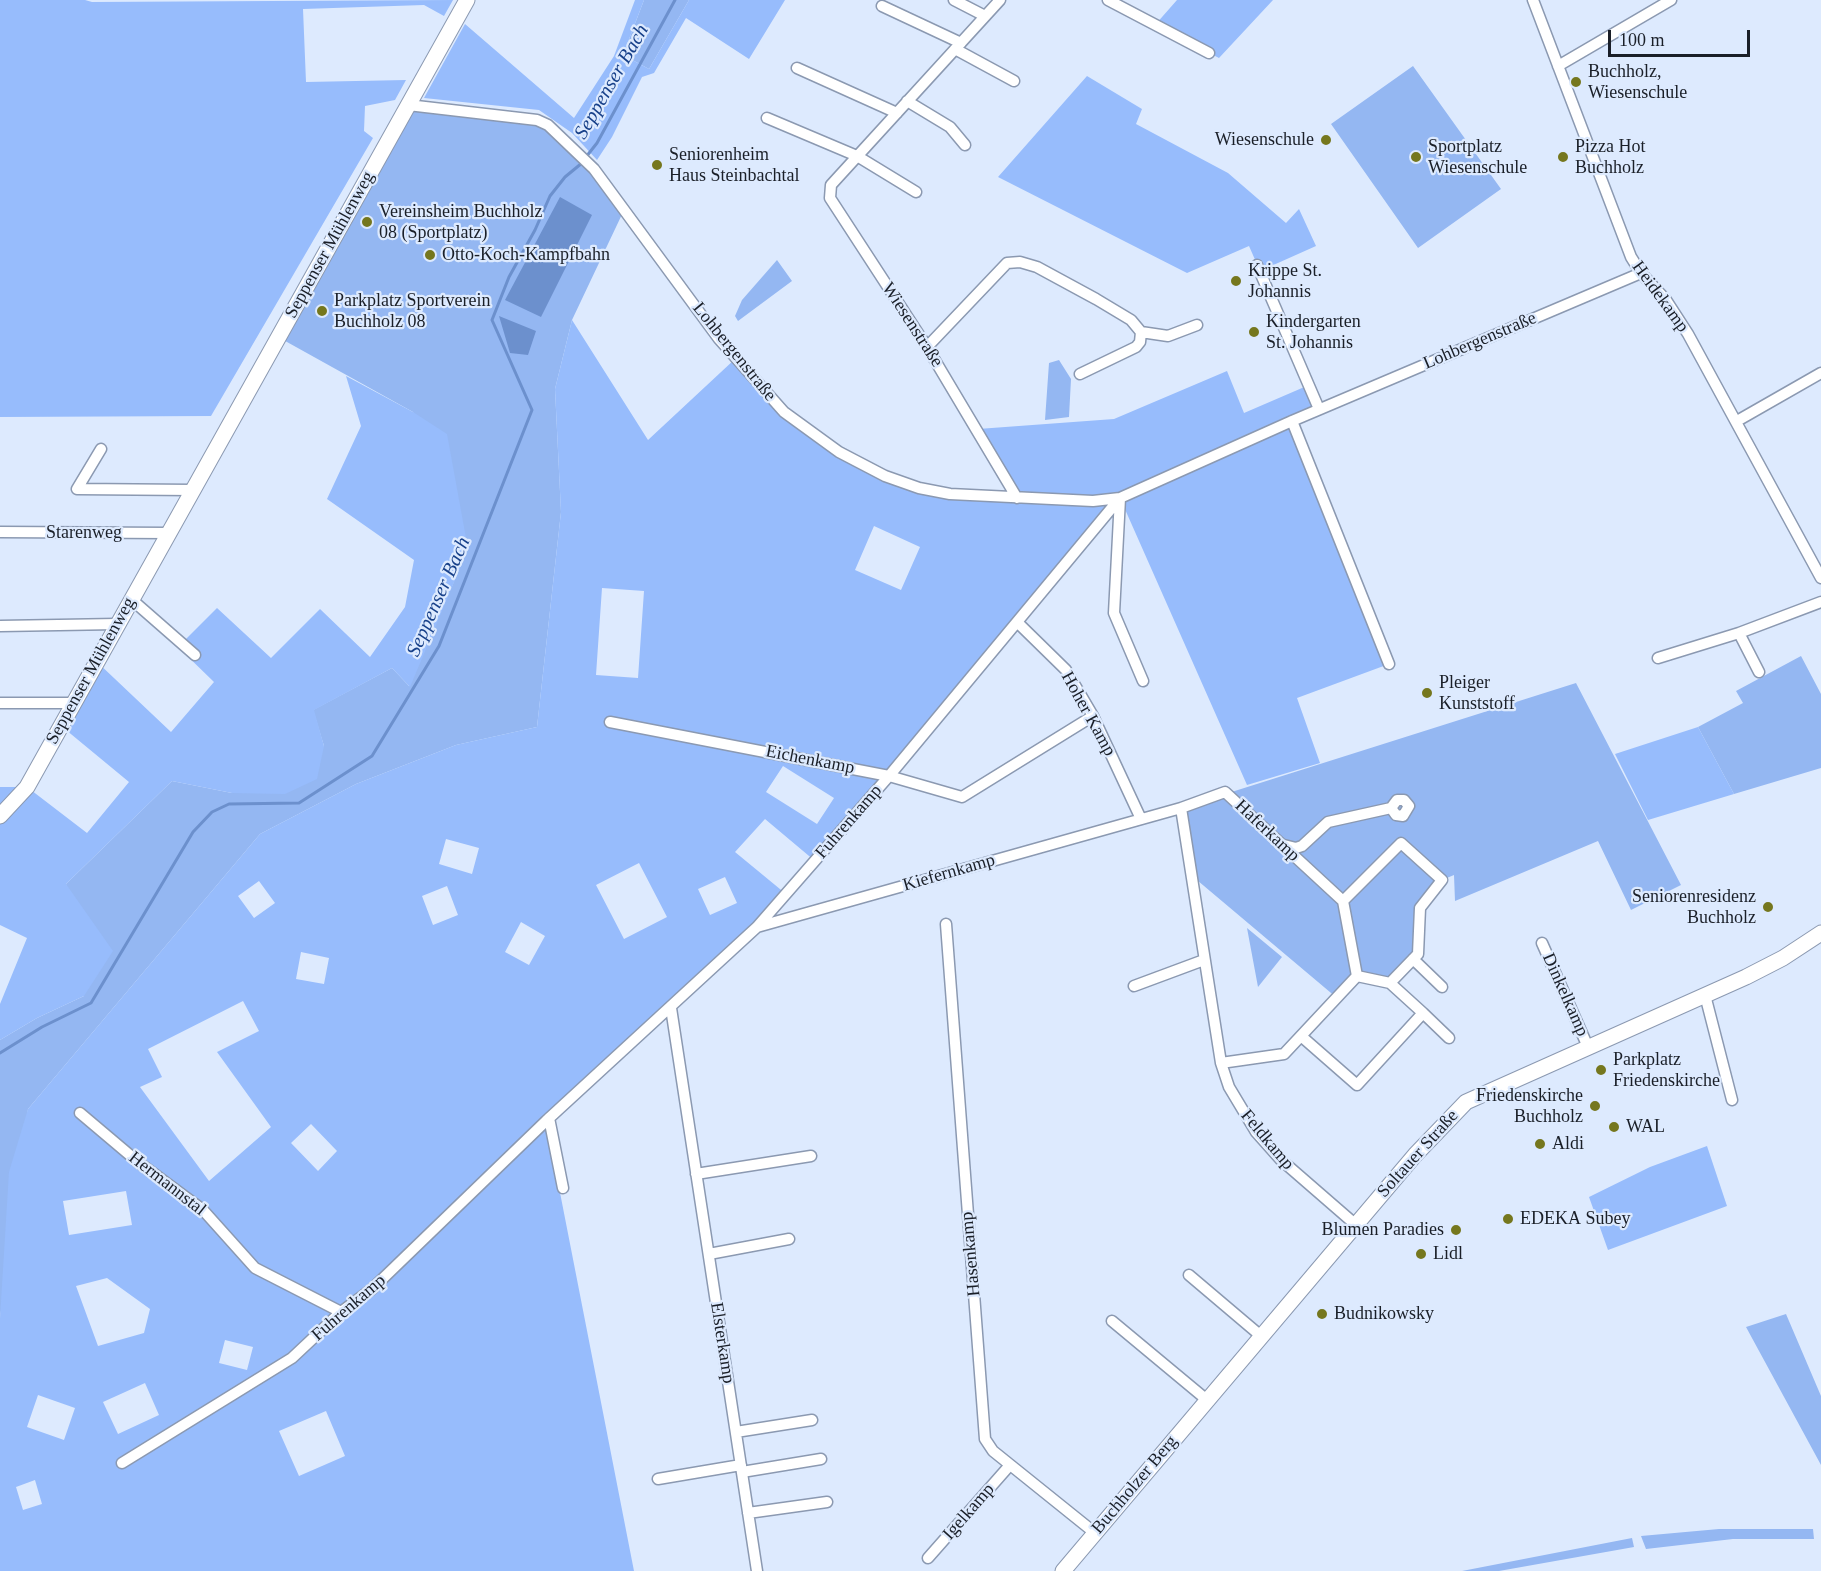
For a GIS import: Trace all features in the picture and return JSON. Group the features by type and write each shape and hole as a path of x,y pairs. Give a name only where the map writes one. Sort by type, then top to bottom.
{"main road":[{"name":"Seppenser Mühlenweg","path":"0,816 27,787 467,0"},
{"name":"Soltauer Straße","path":"1271,1324 1439,1128 1466,1102 1783,958 1821,933"},
{"name":"Buchholzer Berg","path":"1064,1571 1271,1324"}],"street":[{"path":"954,0 985,16"},
{"name":"Wiesenstraße","path":"1000,0 831,184 830,198 927,347 1017,498"},
{"path":"1108,0 1209,53"},
{"name":"Heidekamp","path":"1533,0 1631,257 1641,273 1678,317 1821,578"},
{"path":"1558,66 1671,0"},
{"path":"882,6 958,45 1014,81"},
{"path":"797,68 897,113"},
{"path":"907,101 950,127 965,145"},
{"name":"Lohbergenstraße","path":"408,105 537,120 548,125 594,169 719,339 784,412 839,452 885,476 919,488 950,494 1093,501 1120,498 1319,409 1641,273"},
{"path":"767,118 857,156 916,192"},
{"path":"927,347 1007,263 1020,262 1036,267 1131,320 1141,332 1168,336 1197,325"},
{"path":"1257,264 1319,409"},
{"path":"1080,374 1136,347 1140,342 1141,332"},
{"path":"1737,421 1821,373"},
{"path":"1292,421 1389,664"},
{"path":"101,449 77,489 193,489"},
{"path":"1120,498 1114,613 1143,681"},
{"name":"Fuhrenkamp","path":"122,1463 292,1358 341,1312 372,1288 549,1118 758,927 889,776 1120,498"},
{"name":"Starenweg","path":"0,532 169,533"},
{"path":"131,599 195,655"},
{"path":"1658,658 1739,633 1821,602"},
{"name":"Hoher Kamp","path":"1017,621 1066,670 1093,716 1141,819"},
{"path":"0,626 117,624"},
{"path":"1739,633 1759,672"},
{"path":"0,703 73,703"},
{"name":"Eichenkamp","path":"610,722 889,776 962,797 1093,716"},
{"name":"Haferkamp","path":"1181,808 1225,792 1343,901"},
{"path":"1141,819 1181,808"},
{"name":"Feldkamp","path":"1181,808 1221,1063 1240,1109 1256,1132 1280,1159 1356,1225"},
{"path":"1281,844 1296,848 1308,842 1332,820 1391,808"},
{"name":"Kiefernkamp","path":"758,927 1141,819"},
{"path":"1357,976 1343,901 1401,843 1442,880 1420,908 1418,954 1390,983"},
{"name":"Hasenkamp","path":"945,924 985,1439 993,1451 1095,1533"},
{"name":"Dinkelkamp","path":"1542,943 1588,1047"},
{"path":"1413,959 1442,987"},
{"path":"1134,986 1204,960"},
{"path":"1357,976 1390,983 1449,1038"},
{"path":"1221,1063 1284,1054 1357,976"},
{"path":"1705,995 1732,1100"},
{"name":"Elsterkamp","path":"671,1008 757,1571"},
{"path":"1301,1036 1357,1085 1423,1014"},
{"name":"Hermannstal","path":"80,1113 138,1162 203,1210 255,1268 341,1312"},
{"path":"549,1118 563,1188"},
{"path":"696,1174 811,1156"},
{"path":"709,1254 789,1239"},
{"path":"1189,1275 1261,1336"},
{"path":"1112,1321 1207,1400"},
{"path":"736,1432 812,1420"},
{"path":"658,1479 821,1459"},
{"name":"Igelkamp","path":"928,1558 1010,1465"},
{"path":"748,1513 827,1502"}],"shaded area":[{"path":"0,0 85,0 92,2 453,0 444,16 424,5 303,9 306,82 406,80 395,100 365,106 364,131 373,138 211,416 0,417"},
{"path":"635,0 644,0 623,55 649,69 689,0 785,0 749,59 686,18 654,73 642,77 612,137 597,160 572,133 539,110 424,98 465,24 574,118 614,56"},
{"path":"644,0 689,0 649,69 623,55"},
{"path":"1177,0 1273,0 1219,58 1155,25"},
{"name":"Sportplatz Wiesenschule","path":"1413,66 1501,189 1418,248 1331,124"},
{"path":"1087,76 1142,109 1136,124 1228,173 1286,223 1299,209 1316,246 1260,271 1249,246 1187,273 998,177"},
{"path":"408,105 548,125 625,208 572,320 555,389 561,512 537,727 456,745 356,784 260,834 28,1109 0,1318 0,1040 37,1018 84,996 66,884 172,781 232,793 324,746 313,710 392,668 409,686 468,549 413,412 278,337"},
{"path":"560,197 592,215 541,317 505,300"},
{"path":"777,260 792,281 738,321 735,316 742,300"},
{"path":"499,316 536,331 528,355 510,353"},
{"path":"572,320 648,440 735,359 784,412 839,452 919,488 1016,498 978,429 1114,419 1227,371 1244,413 1309,385 1319,409 1293,420 1389,664 1297,698 1320,763 1247,785 1120,498 815,861 765,819 735,852 786,894 546,1121 634,1571 0,1571 0,1318 9,1172 28,1109 260,834 356,784 456,745 537,727 561,512 555,389","holes":["874,526 920,547 901,590 855,570","602,588 644,591 638,678 596,675","783,766 834,798 817,824 766,792","446,839 479,848 472,874 439,864","639,863 667,917 624,939 596,885","725,877 737,903 710,915 698,889","259,881 275,903 254,918 238,896","447,886 458,915 433,925 422,896","521,922 545,936 529,965 505,952","301,952 329,958 324,984 296,979","243,1001 259,1031 217,1052 271,1127 209,1181 140,1087 162,1077 148,1049","311,1124 337,1151 318,1171 291,1143","126,1191 132,1225 69,1235 63,1201","107,1278 150,1309 144,1333 98,1346 76,1286","225,1340 253,1347 247,1370 219,1363","145,1383 159,1415 118,1434 103,1402","38,1395 75,1408 64,1440 27,1427","326,1411 345,1456 299,1476 279,1431","35,1480 42,1504 23,1510 16,1487"]},
{"path":"1059,360 1071,379 1069,417 1045,420 1049,363"},
{"path":"346,376 413,412 447,434 468,549 410,687 392,668 314,710 324,746 317,779 285,794 232,793 172,781 66,884 113,951 84,996 37,1018 0,1040 0,1004 27,938 0,925 0,787 27,787 87,833 129,782 60,725 96,661 171,732 214,682 178,647 217,608 271,658 320,609 370,657 405,607 414,560 327,499 361,426"},
{"path":"1801,656 1821,694 1821,768 1734,794 1698,727 1743,703 1736,691"},
{"path":"1576,683 1681,885 1631,910 1598,841 1455,901 1454,875 1442,880 1420,908 1418,954 1390,983 1357,977 1337,998 1191,875 1181,808"},
{"path":"1698,727 1734,794 1648,820 1615,754"},
{"path":"1247,928 1282,957 1258,987"},
{"path":"1707,1146 1727,1206 1608,1250 1589,1197 1650,1167"},
{"path":"1786,1314 1821,1396 1821,1465 1746,1327"},
{"path":"1719,1529 1813,1529 1814,1539 1733,1539 1646,1549 1641,1536"},
{"path":"1632,1538 1634,1547 1499,1571 1462,1571"}],"waterway":[{"name":"Seppenser Bach","path":"586,157 597,143 675,0"},
{"name":"Seppenser Bach","path":"0,1053 42,1027 91,1003 193,832 212,812 229,804 299,803 372,756 439,646 532,410 492,320 509,277 535,230 550,196 565,177 582,163"}],"place":[{"name":"Buchholz, Wiesenschule","path":"1576,82"},
{"name":"Wiesenschule","path":"1326,140"},
{"name":"Sportplatz Wiesenschule","path":"1416,157"},
{"name":"Pizza Hot Buchholz","path":"1563,157"},
{"name":"Seniorenheim Haus Steinbachtal","path":"657,165"},
{"name":"Vereinsheim Buchholz 08 (Sportplatz)","path":"367,222"},
{"name":"Otto-Koch-Kampfbahn","path":"430,255"},
{"name":"Krippe St. Johannis","path":"1236,281"},
{"name":"Parkplatz Sportverein Buchholz 08","path":"322,311"},
{"name":"Kindergarten St. Johannis","path":"1254,332"},
{"name":"Pleiger Kunststoff","path":"1427,693"},
{"name":"Seniorenresidenz Buchholz","path":"1768,907"},
{"name":"Parkplatz Friedenskirche","path":"1601,1070"},
{"name":"Friedenskirche Buchholz","path":"1595,1106"},
{"name":"WAL","path":"1614,1127"},
{"name":"Aldi","path":"1540,1144"},
{"name":"EDEKA Subey","path":"1508,1219"},
{"name":"Blumen Paradies","path":"1456,1230"},
{"name":"Lidl","path":"1421,1254"},
{"name":"Budnikowsky","path":"1322,1314"}]}
